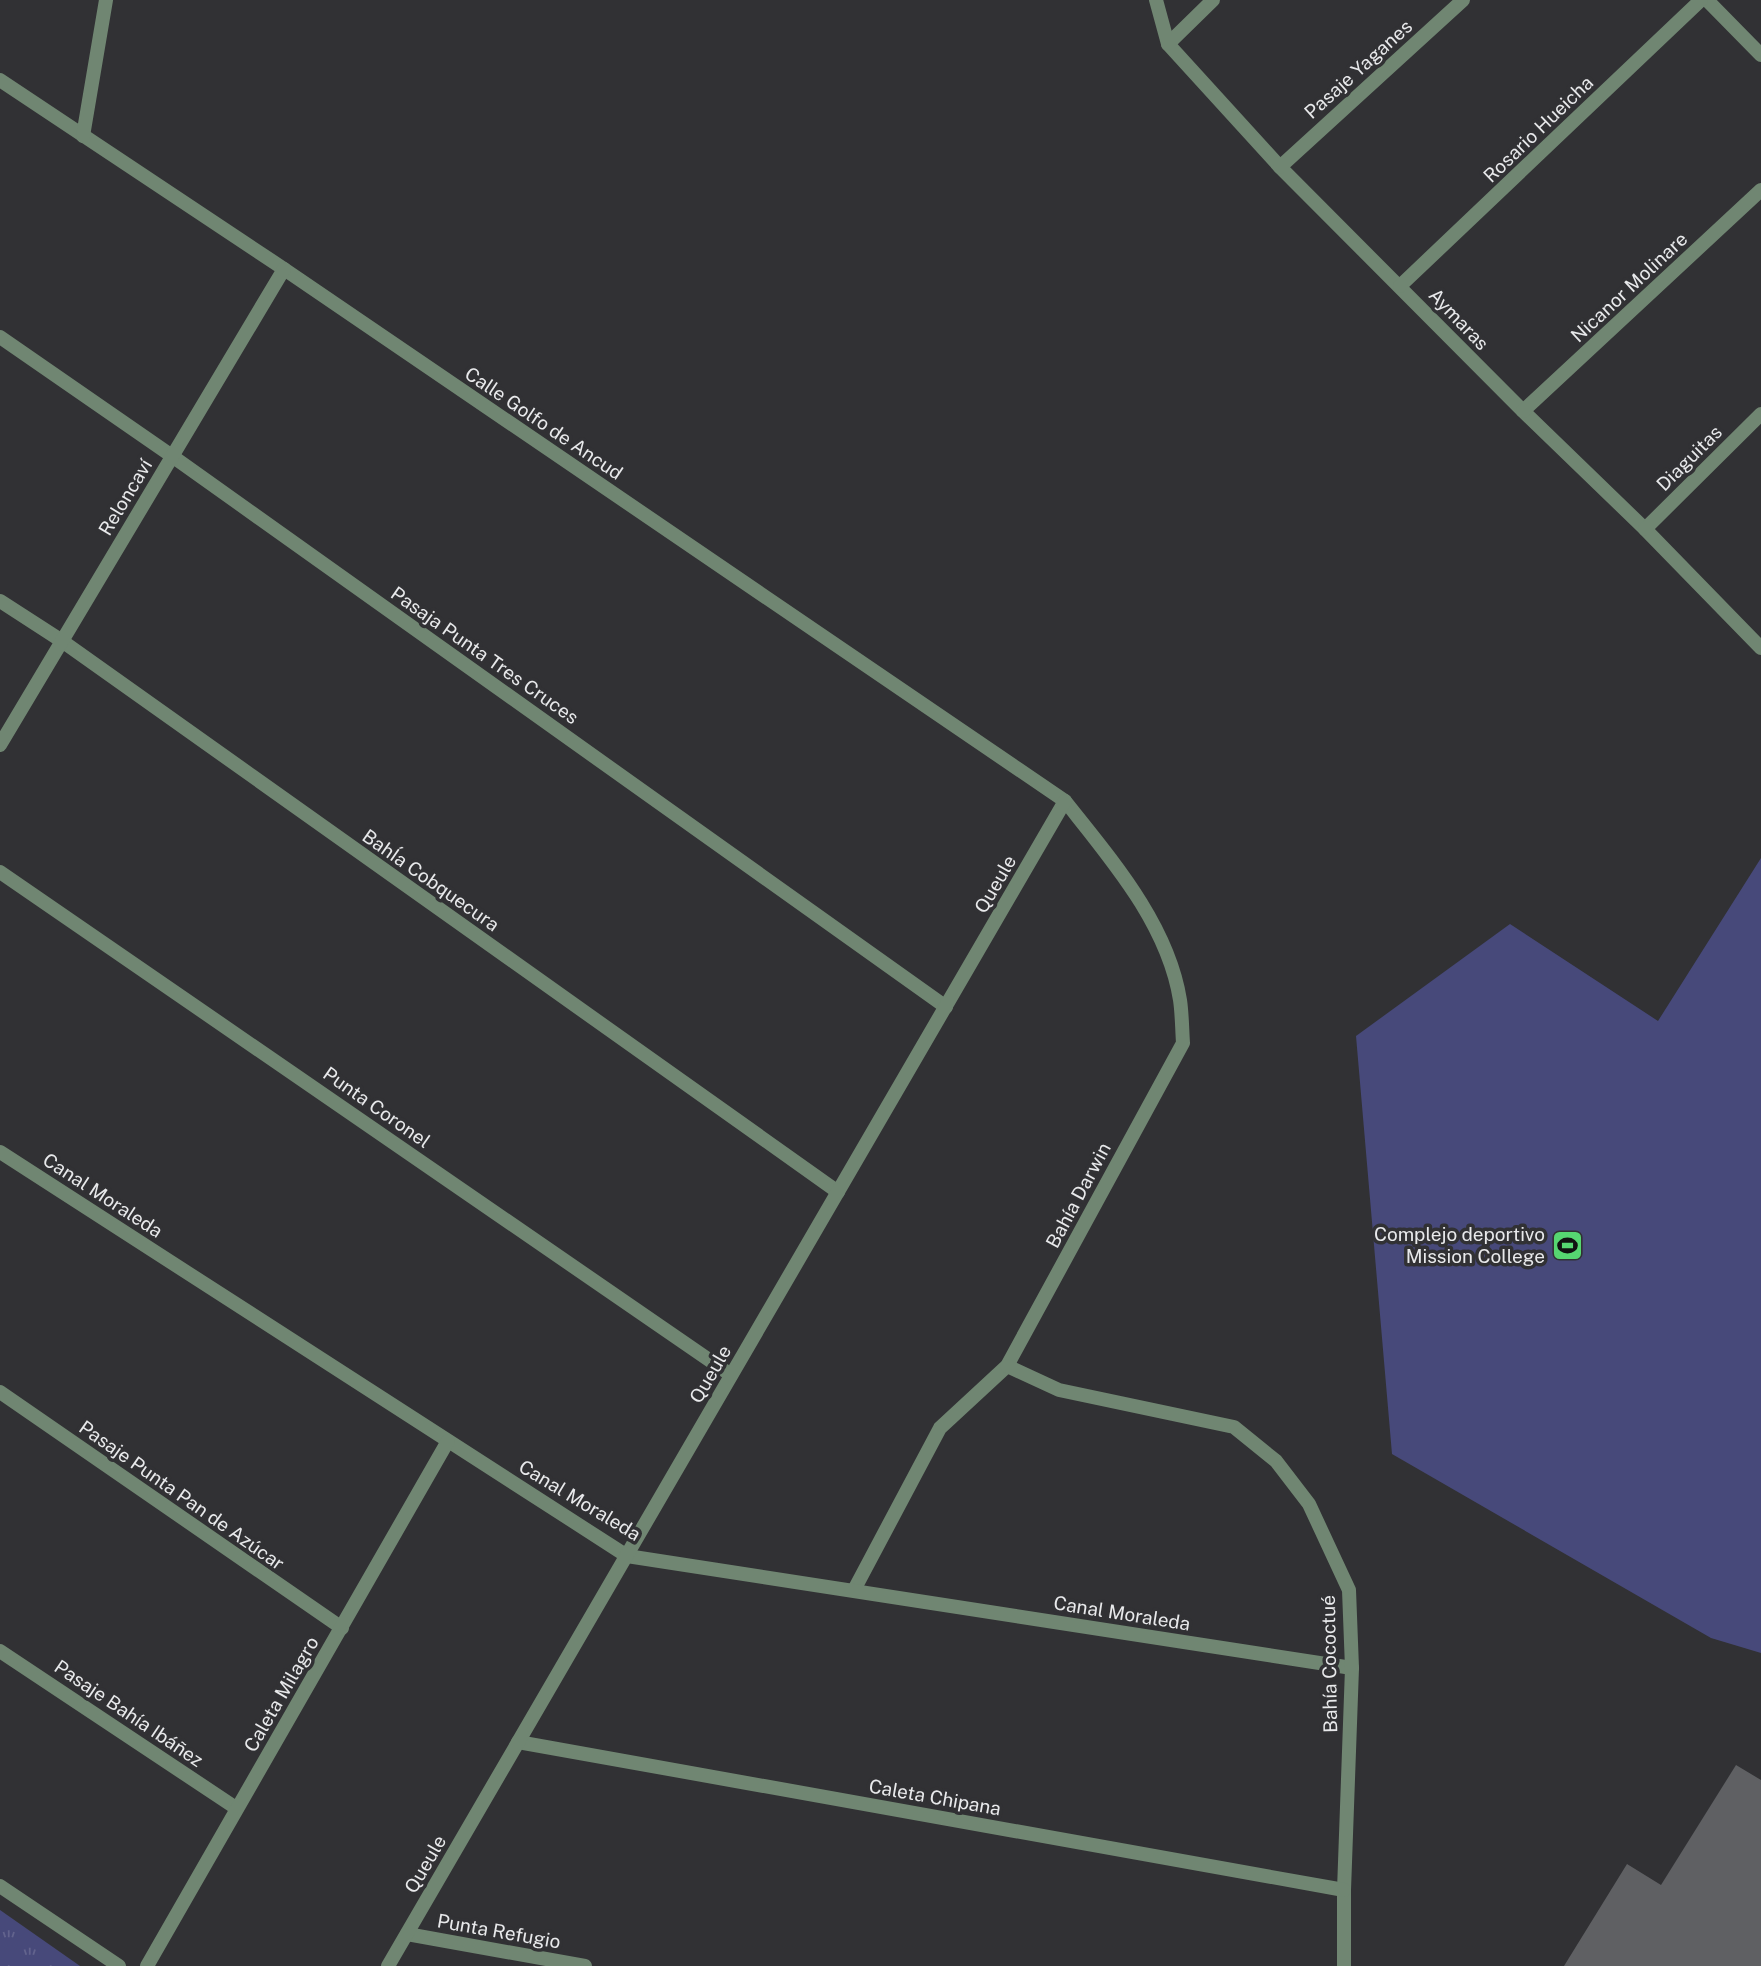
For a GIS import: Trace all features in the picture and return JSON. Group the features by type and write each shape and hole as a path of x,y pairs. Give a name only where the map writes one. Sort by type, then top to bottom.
{"street":[{"path":"83,136 106,0"},
{"name":"Aymaras","path":"1156,0 1168,44 1280,167 1523,411 1645,529 1761,648"},
{"path":"1168,44 1213,0"},
{"name":"Pasaje Yaganes","path":"1280,167 1463,0"},
{"name":"Rosario Hueicha","path":"1400,286 1702,0"},
{"path":"1707,0 1761,55"},
{"name":"Calle Golfo de Ancud","path":"0,80 284,269 1065,802"},
{"name":"Nicanor Molinare","path":"1523,411 1761,190"},
{"name":"Reloncaví","path":"0,745 284,269"},
{"name":"Pasaja Punta Tres Cruces","path":"0,337 172,456 946,1006"},
{"name":"Diaguitas","path":"1645,529 1761,414"},
{"name":"BahÍa Cobquecura","path":"0,601 62,641 838,1192"},
{"name":"Queule","path":"388,1966 1065,802"},
{"name":"Bahía Darwin","path":"854,1590 940,1428 1007,1366 1183,1043 1180,999 1165,948 1122,872 1065,802"},
{"name":"Punta Coronel","path":"0,872 731,1375"},
{"name":"Canal Moraleda","path":"0,1152 627,1556 1352,1668"},
{"name":"Bahía Cococtué","path":"1007,1366 1059,1390 1234,1427 1276,1461 1308,1504 1349,1590 1352,1668 1344,1966"},
{"name":"Pasaje Punta Pan de Azúcar","path":"0,1392 342,1628"},
{"name":"Caleta Milagro","path":"147,1966 448,1441"},
{"name":"Pasaje Bahía Ibáñez","path":"0,1651 236,1808"},
{"name":"Caleta Chipana","path":"518,1742 1344,1889"},
{"path":"0,1886 119,1966"},
{"name":"Punta Refugio","path":"407,1934 584,1966"}],"green space":[{"name":"Complejo deportivo Mission College","path":"1761,858 1761,1653 1711,1638 1392,1454 1356,1036 1510,924 1658,1021"},
{"path":"0,1910 80,1966 0,1966"}],"building":[{"path":"1736,1765 1761,1780 1761,1966 1564,1966 1627,1864 1661,1885"}],"place":[{"name":"Complejo deportivo Mission College","path":"1568,1245"}]}
